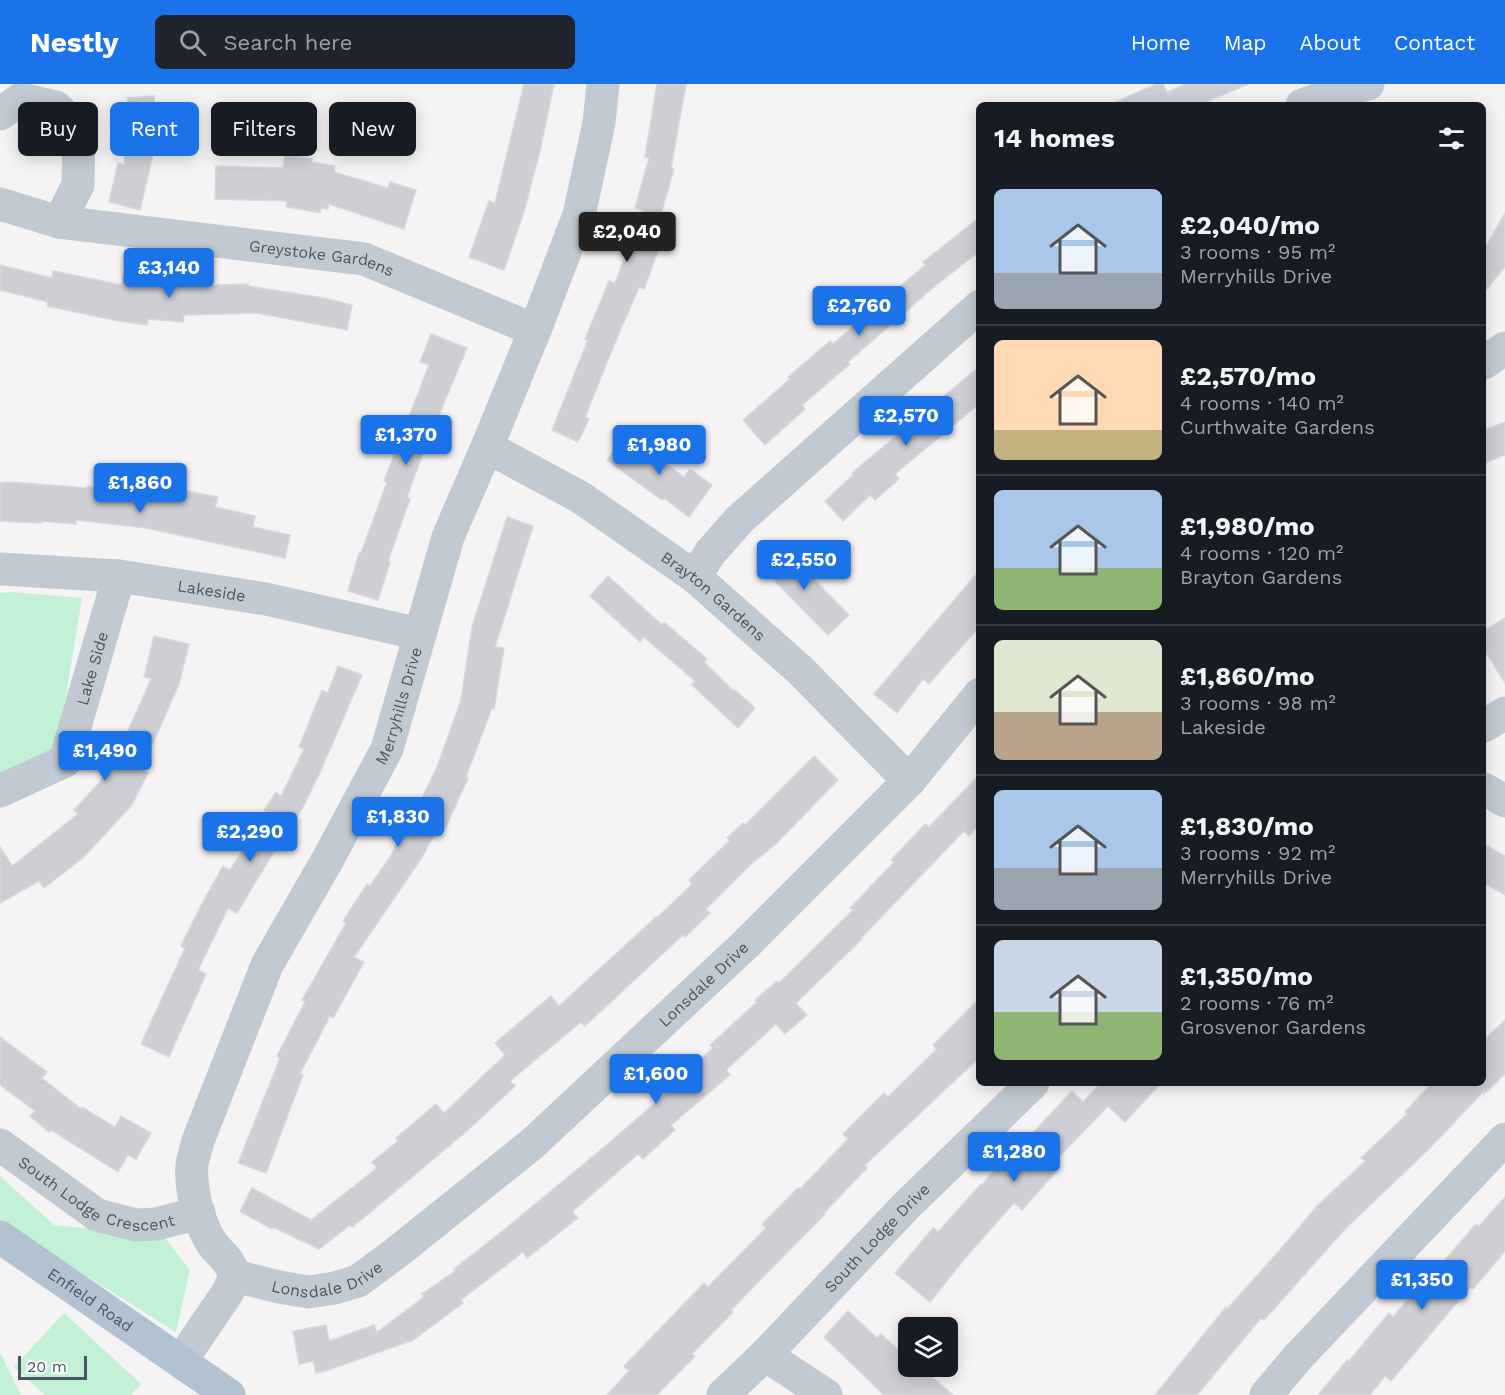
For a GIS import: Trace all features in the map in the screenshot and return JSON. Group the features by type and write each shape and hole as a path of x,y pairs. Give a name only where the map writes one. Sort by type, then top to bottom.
{"main road":[{"name":"Enfield Road","path":"0,1238 229,1395"}],"street":[{"name":"Merryhills Drive","path":"235,1276 228,1260 211,1242 199,1213 193,1185 192,1164 198,1141 267,965 328,859 387,749 448,537 535,330 579,215 599,123 603,84"},
{"path":"1310,102 1342,90 1368,84"},
{"path":"0,114 21,99 56,107 79,131 78,185 59,222"},
{"name":"Greystoke Gardens","path":"0,204 59,222 364,259 535,330"},
{"path":"695,577 710,553 739,520 976,309"},
{"path":"1486,362 1505,348"},
{"name":"Brayton Gardens","path":"487,447 580,497 695,577 800,670 909,781"},
{"name":"Lakeside","path":"0,569 119,576 266,600 420,634"},
{"name":"Lake Side","path":"0,791 65,761 119,576"},
{"name":"Lonsdale Drive","path":"235,1276 309,1292 358,1281 532,1144 746,944 909,781 976,699"},
{"path":"1486,725 1505,713"},
{"path":"1486,790 1505,801"},
{"name":"South Lodge Drive","path":"723,1395 765,1355 905,1207 1030,1086"},
{"path":"1266,1395 1298,1357 1505,1139"},
{"name":"South Lodge Crescent","path":"0,1145 97,1215 136,1225 156,1224 199,1213"},
{"path":"181,1361 228,1292 235,1276"},
{"path":"765,1355 826,1395"}],"green space":[{"path":"0,593 82,598 56,756 0,782"},
{"path":"0,1176 54,1225 164,1237 190,1270 176,1332 0,1222"},
{"path":"64,1313 141,1384 131,1395 45,1395 14,1367"},
{"path":"1,1354 21,1395 0,1395"}],"building":[{"path":"524,84 554,84 524,212 504,270 469,257 489,201 495,203"},
{"path":"657,84 686,84 671,168 674,169 656,232 664,235 644,289 639,287 612,350 585,417 589,419 578,442 552,430 588,340 585,339 609,281 615,283 643,210 635,208 649,158 645,157"},
{"path":"1156,84 1163,84 1167,92 1186,84 1248,84 1206,102 1116,102"},
{"path":"154,96 154,102 127,102 127,98"},
{"path":"125,156 153,156 140,210 109,202 118,163 125,165"},
{"path":"285,156 312,159 312,162 335,166 334,172 388,188 390,182 416,190 404,229 329,204 328,209 321,208 320,213 286,207 287,201 215,199 216,166 283,168"},
{"path":"1505,213 1505,267 1486,290 1486,246"},
{"path":"976,220 976,254 935,286 848,362 850,364 802,405 805,409 765,445 743,420 830,341 833,344 925,265 923,262"},
{"path":"0,265 52,278 53,271 122,285 123,276 163,282 164,277 187,280 187,286 248,284 248,286 324,298 352,305 347,330 257,313 184,315 183,322 148,319 147,325 47,306 48,302 0,290"},
{"path":"431,334 467,348 431,431 407,497 410,499 388,561 390,562 378,600 348,591 359,553 361,553 387,482 384,481 429,365 420,362"},
{"path":"976,369 976,406 895,474 899,479 875,500 870,495 843,521 825,501 853,475 852,473"},
{"path":"1505,422 1505,455 1487,462 1486,459 1486,429"},
{"path":"626,434 684,477 690,469 712,485 689,517 607,460"},
{"path":"0,483 87,488 87,486 159,496 161,486 218,497 215,507 255,516 253,527 290,535 285,558 146,528 76,520 76,524 0,521"},
{"path":"507,517 533,526 495,647 504,648 494,709 492,708 466,777 468,778 444,831 438,828 421,859 354,957 364,962 333,1018 330,1016 300,1074 303,1075 266,1173 238,1163 280,1058 277,1056 305,1002 302,1000 346,923 343,921 367,884 370,886 390,857 408,822 410,823 437,767 461,700 472,627"},
{"path":"778,546 849,615 828,635 759,565"},
{"path":"976,575 976,631 929,684 923,679 897,713 874,694"},
{"path":"608,576 662,625 664,622 707,659 704,662 755,708 738,728 692,685 695,681 644,637 640,642 590,596"},
{"path":"1505,618 1505,683 1486,652 1486,630"},
{"path":"154,636 189,644 179,684 141,770 148,773 131,806 83,858 44,888 39,881 0,903 0,847 12,866 78,814 74,810 100,782 115,755 117,756 151,679 144,677"},
{"path":"338,666 362,675 302,809 237,913 228,908 198,970 206,974 169,1057 141,1044 185,948 181,946 204,900 223,866 230,870 267,812 264,810 276,792 281,796 304,749 299,747 322,690 328,693"},
{"path":"814,756 838,780 775,845 751,864 706,909 710,913 585,1026 581,1022 510,1081 515,1086 468,1130 352,1227 350,1225 319,1249 273,1227 272,1229 240,1212 252,1188 311,1220 377,1168 372,1162 398,1141 396,1138 436,1104 444,1113 505,1055 495,1043 551,996 559,1006 657,918 692,884 689,880 730,840 727,838 743,823 745,825"},
{"path":"976,778 976,828 969,836 964,831 862,939 796,1003 807,1015 785,1034 776,1024 726,1070 730,1075 671,1125 675,1130 643,1159 638,1154 572,1212 578,1218 527,1258 523,1252 461,1300 463,1303 413,1340 316,1373 313,1361 299,1364 293,1331 326,1325 329,1341 374,1325 377,1332 424,1297 422,1294 455,1271 454,1269 603,1148 669,1091 667,1088 713,1048 710,1045 757,1002 755,1000 777,981 779,983 853,910 850,908 894,862 891,860 925,824 929,827"},
{"path":"1486,845 1505,856 1505,895 1486,884"},
{"path":"976,1002 976,1061 865,1165 867,1168 731,1310 733,1312 692,1354 695,1356 657,1395 607,1395 629,1371 624,1366 704,1283 708,1287 766,1228 762,1224 798,1188 800,1189 848,1139 843,1134 884,1093 888,1097 937,1049 933,1045"},
{"path":"1505,1020 1505,1074 1484,1094 1484,1091 1429,1149 1345,1229 1264,1320 1261,1318 1197,1395 1155,1395 1226,1307 1227,1309 1317,1206 1365,1161 1361,1158 1407,1114 1405,1112 1429,1086 1486,1086 1486,1038"},
{"path":"0,1037 47,1072 42,1078 81,1109 82,1107 115,1127 121,1116 151,1133 136,1159 128,1155 118,1172 51,1130 49,1132 30,1116 35,1111 0,1085"},
{"path":"1098,1086 1158,1086 1125,1122 1108,1106 1054,1162 1060,1167 1022,1210 1014,1203 930,1302 895,1273 933,1228 938,1232 1024,1136 1027,1139 1072,1091 1083,1102"},
{"path":"1505,1197 1505,1251 1473,1289 1470,1287 1391,1381 1385,1376 1370,1395 1318,1395 1389,1313 1393,1317 1476,1224 1479,1226"},
{"path":"848,1311 877,1338 881,1334 898,1350 898,1377 932,1377 953,1395 884,1395 824,1337"}]}
